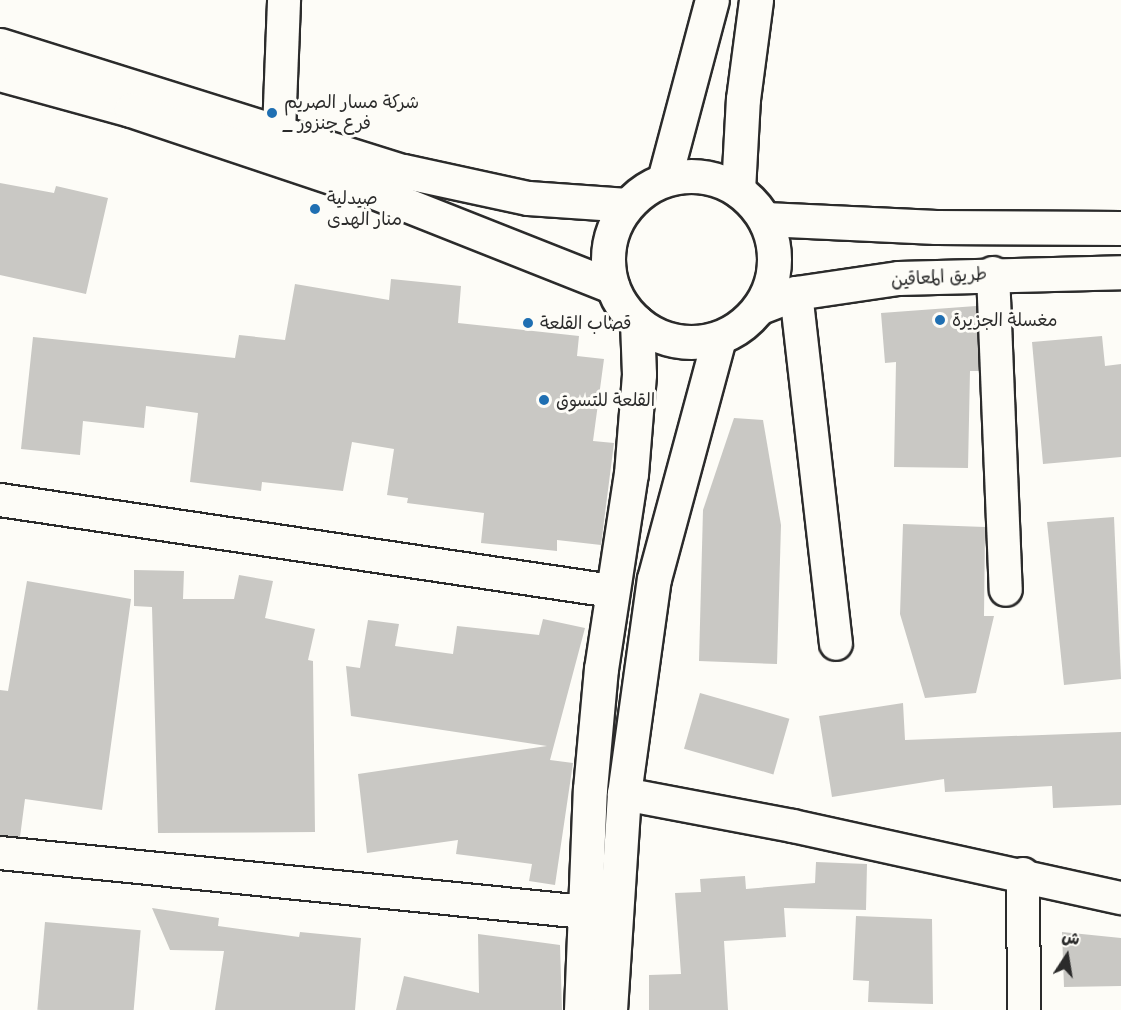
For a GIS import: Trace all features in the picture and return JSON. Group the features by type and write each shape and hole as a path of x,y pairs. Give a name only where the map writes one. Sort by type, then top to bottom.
{"street":[{"path":"279,132 284,0"},
{"path":"664,180 712,0"},
{"path":"738,190 743,99 756,0"},
{"path":"0,45 404,171 528,198 627,205"},
{"path":"0,74 131,110 364,188 612,286"},
{"path":"690,176 715,179 738,190 765,219 775,264 760,307 742,326 718,338 676,341 637,322 612,286 609,243 627,205 664,180 690,176"},
{"path":"765,219 936,227 1121,228"},
{"name":"طريق المعاقين","path":"760,307 796,293 898,278 993,273 1121,272"},
{"path":"993,273 1006,590"},
{"path":"796,293 836,644"},
{"path":"581,1010 584,912 600,669 631,474 639,374 637,322"},
{"path":"610,1010 624,794 654,579 718,338"},
{"path":"0,500 612,591"},
{"path":"624,794 1023,874 1121,898"},
{"path":"0,853 584,912"},
{"path":"1023,874 1024,1010"}],"building":[{"path":"0,183 54,193 56,186 108,198 86,294 0,275"},
{"path":"391,279 461,286 458,323 579,336 577,356 604,359 593,441 614,443 601,545 557,540 557,551 481,543 484,513 407,503 408,498 387,495 394,449 352,442 343,491 262,482 261,491 190,482 198,413 146,406 144,428 83,421 80,455 21,449 33,337 235,358 239,335 285,340 295,284 389,300"},
{"path":"976,306 979,371 970,371 968,468 894,467 896,362 885,363 881,313"},
{"path":"1102,336 1105,366 1121,364 1121,457 1043,464 1032,342"},
{"path":"734,418 763,420 781,525 777,664 699,661 703,510"},
{"path":"1114,517 1121,679 1064,685 1047,522"},
{"path":"903,524 985,527 984,616 994,616 976,693 925,698 900,614"},
{"path":"134,570 184,571 183,599 234,599 239,575 273,581 265,618 315,629 308,660 313,661 315,832 158,833 152,607 134,606"},
{"path":"27,581 131,599 102,810 25,799 20,837 0,835 0,690 8,691"},
{"path":"543,619 585,628 550,760 573,763 555,885 529,881 532,864 456,854 458,840 367,853 358,774 547,746 351,716 346,666 360,668 368,620 399,624 395,646 453,654 457,626 539,635"},
{"path":"700,693 789,719 773,774 684,749"},
{"path":"903,703 905,740 1121,732 1121,805 1053,808 1052,786 945,792 944,779 832,797 819,716"},
{"path":"816,862 867,864 866,910 784,908 786,937 724,941 728,1010 649,1010 649,975 681,974 675,893 701,892 700,879 745,876 746,889 815,883"},
{"path":"152,908 219,918 218,926 299,937 300,932 361,938 355,1010 215,1010 224,951 170,950"},
{"path":"856,916 932,919 933,1004 868,1002 869,981 853,980"},
{"path":"45,922 141,930 134,1010 37,1010"},
{"path":"1062,932 1121,938 1121,986 1064,987"},
{"path":"478,934 560,945 562,1010 396,1010 404,976 479,993"}],"place":[{"name":"شركة مسار الصريم _ فرع جنزور","path":"272,113"},
{"name":"صيدلية منار الهدى","path":"315,209"},
{"name":"مغسلة الجزيرة","path":"940,320"},
{"name":"قصاب القلعة","path":"528,323"},
{"name":"القلعة للتسوق","path":"544,400"}]}
